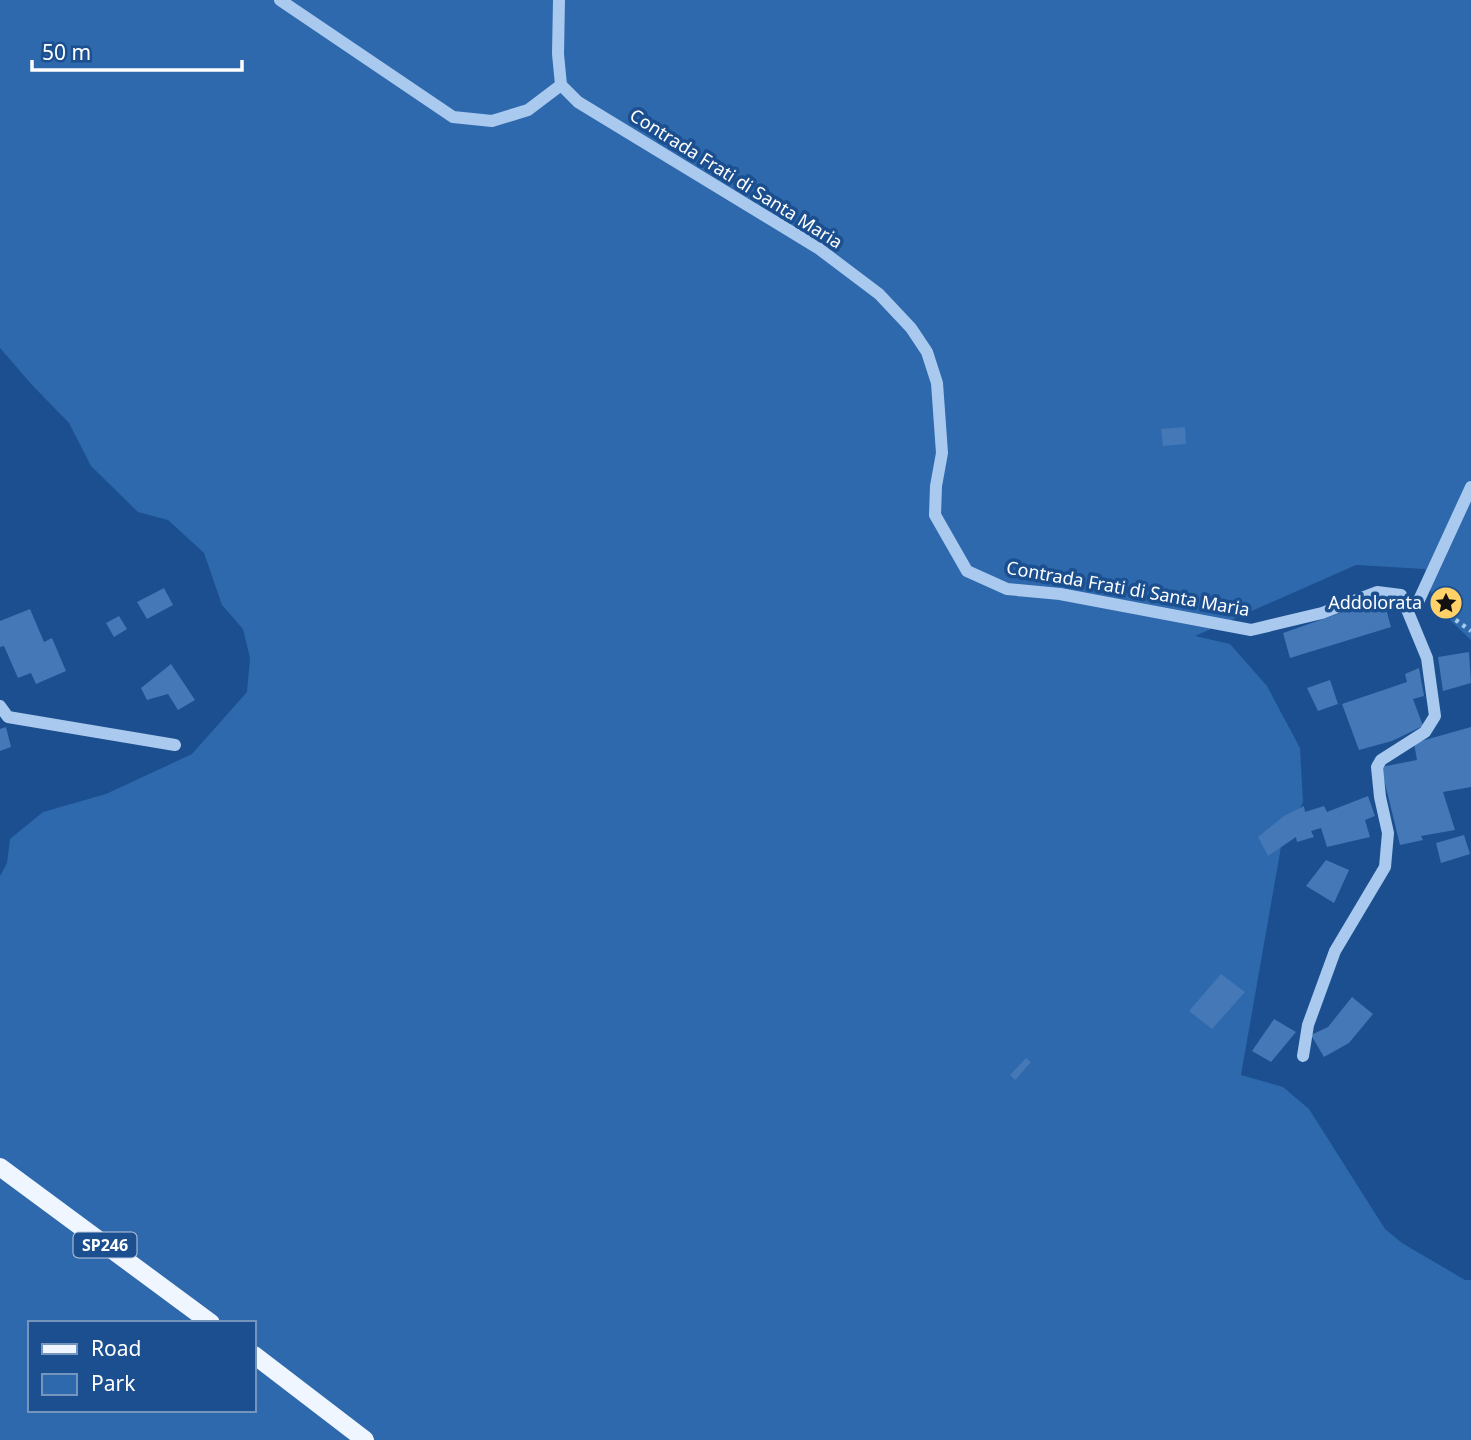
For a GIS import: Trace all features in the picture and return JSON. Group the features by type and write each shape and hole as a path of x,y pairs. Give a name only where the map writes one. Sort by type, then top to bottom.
{"main road":[{"name":"SP246","path":"0,1167 208,1321"},
{"path":"256,1357 365,1440"}],"street":[{"path":"280,0 453,117 492,121 528,110 561,85 558,54 559,0"},
{"name":"Contrada Frati di Santa Maria","path":"561,85 578,102 818,248 878,294 911,328 927,352 937,383 942,453 936,486 935,515 967,571 1007,589 1060,594 1251,630 1322,613 1377,592 1401,595 1427,658 1435,716 1424,732 1381,760 1377,767 1388,833 1385,867 1335,951 1308,1025 1303,1056"},
{"path":"1419,600 1471,487"},
{"path":"3,714 175,745"}],"green space":[{"path":"0,0 1471,0 1471,640 1435,606 1425,569 1356,565 1195,636 1230,644 1267,686 1300,748 1303,802 1281,847 1241,1075 1283,1087 1309,1109 1385,1229 1402,1243 1465,1280 1471,1280 1471,1440 0,1440 0,876 7,863 10,839 43,812 106,794 192,754 247,692 250,658 243,629 222,605 204,553 168,520 138,512 91,466 69,423 0,348"}],"building":[{"path":"1185,427 1186,444 1163,446 1161,429"},
{"path":"164,588 173,605 147,619 137,602"},
{"path":"1383,598 1391,627 1290,658 1283,633"},
{"path":"30,609 44,642 52,638 66,671 36,684 31,673 18,678 4,646 0,647 0,621"},
{"path":"119,616 127,629 114,637 106,623"},
{"path":"1469,652 1471,683 1443,691 1438,657"},
{"path":"171,664 195,700 178,710 168,694 147,700 141,688"},
{"path":"1419,668 1424,696 1413,699 1423,726 1392,741 1359,750 1342,704 1407,682 1405,674"},
{"path":"1330,680 1338,704 1318,711 1307,688"},
{"path":"6,727 11,747 0,751 0,729"},
{"path":"1471,727 1471,787 1443,792 1455,830 1421,836 1423,840 1400,845 1381,767 1417,760 1414,743"},
{"path":"1368,796 1375,816 1365,820 1370,837 1327,847 1321,828 1311,831 1314,837 1297,842 1296,837 1268,856 1258,837 1284,816 1304,806 1305,812 1324,806 1327,812"},
{"path":"1464,835 1470,854 1441,863 1436,843"},
{"path":"1326,860 1349,870 1334,903 1306,886"},
{"path":"1221,974 1245,992 1212,1029 1189,1011"},
{"path":"1352,997 1373,1014 1349,1043 1324,1057 1311,1035 1328,1027"},
{"path":"1274,1019 1296,1032 1271,1062 1252,1051"},
{"path":"1026,1058 1031,1062 1015,1080 1010,1075"}],"place":[{"name":"Addolorata","path":"1446,603"}]}
